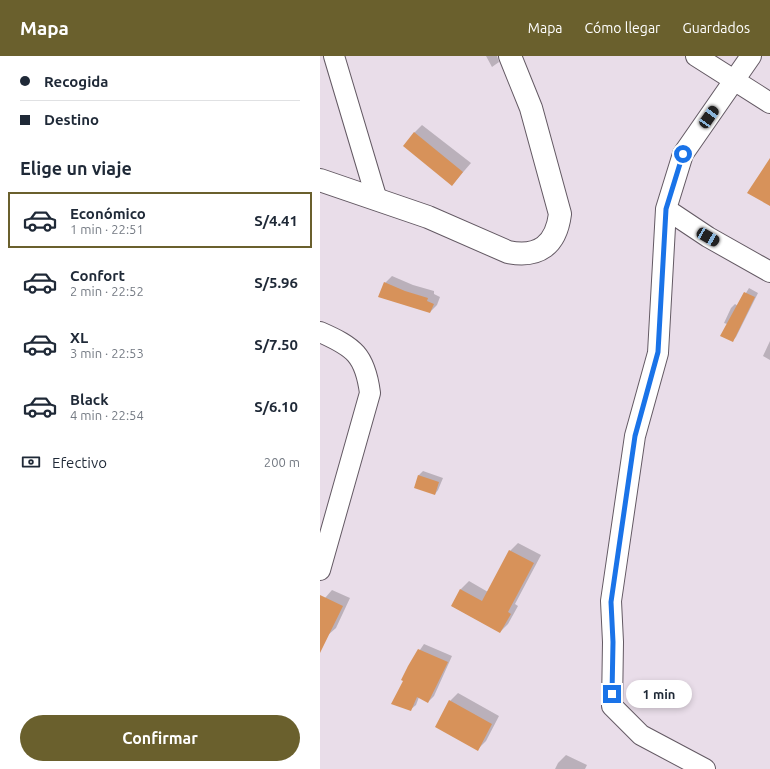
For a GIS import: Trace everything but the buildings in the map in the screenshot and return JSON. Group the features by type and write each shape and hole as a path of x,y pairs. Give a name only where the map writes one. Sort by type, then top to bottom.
{"street":[{"path":"334,56 377,200"},
{"path":"320,180 428,217 514,253 533,253 544,247 553,238 559,220 557,202 531,108 510,56"},
{"path":"696,56 770,103"},
{"path":"705,769 642,735 612,706 613,642 611,602 635,436 658,352 666,209 683,154 751,56"},
{"path":"666,209 708,237 770,272"},
{"path":"320,332 344,343 359,356 368,374 370,393 320,570"}],"route":[{"path":"612,694 613,642 611,602 630,479 635,436 658,352 666,209 683,154"}]}
